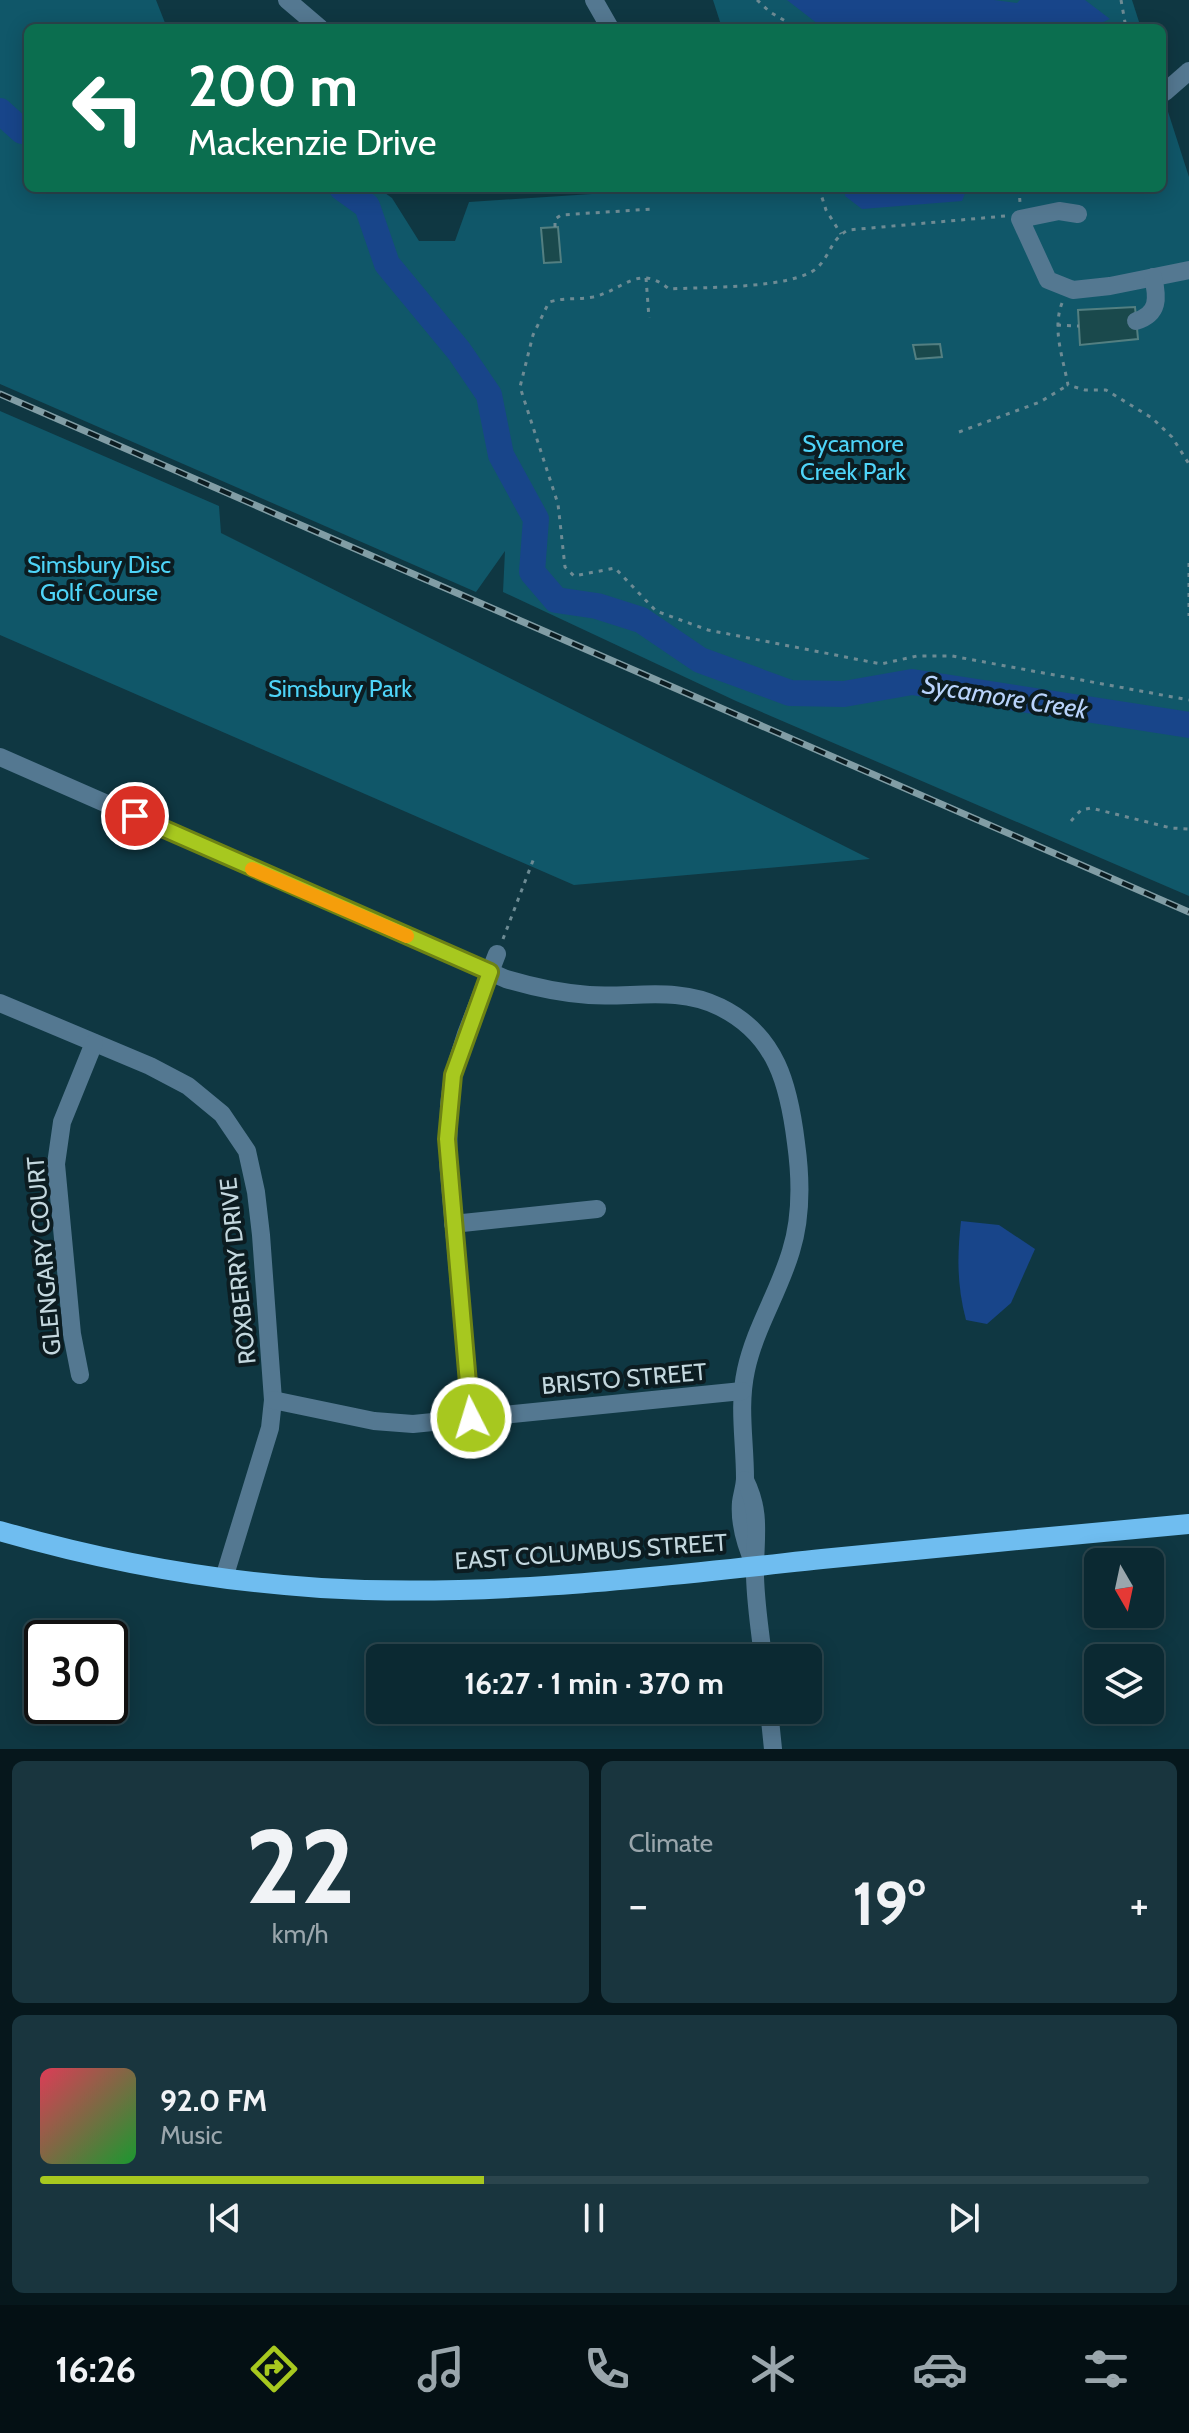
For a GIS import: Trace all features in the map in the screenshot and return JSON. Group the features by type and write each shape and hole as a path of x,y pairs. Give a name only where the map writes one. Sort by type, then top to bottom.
{"main road":[{"name":"EAST COLUMBUS STREET","path":"0,1531 102,1556 224,1578 322,1588 452,1589 530,1586 1189,1524"}],"street":[{"path":"287,0 315,24"},
{"path":"594,0 608,24"},
{"path":"1166,91 1189,71"},
{"path":"1078,214 1059,211 1020,219 1048,280 1067,288 1110,286 1189,270"},
{"path":"1136,321 1152,314 1157,305 1162,276"},
{"path":"0,757 490,972 554,991 591,995 679,995 701,999 722,1008 748,1026 778,1065 791,1101 799,1163 800,1207 792,1249 752,1349 742,1391 741,1435 745,1480 740,1506 743,1535 755,1566 762,1644"},
{"path":"471,1418 447,1139 453,1075 497,954"},
{"name":"ROXBERRY DRIVE","path":"0,1003 188,1086 222,1114 247,1151 261,1235 273,1400 270,1428 224,1578"},
{"name":"GLENGARY COURT","path":"80,1375 72,1334 56,1164 62,1122 94,1043"},
{"path":"453,1224 597,1209"},
{"name":"BRISTO STREET","path":"273,1400 393,1424 742,1391"},
{"path":"770,1724 773,1749"}],"path":[{"path":"757,0 790,24"},
{"path":"1121,0 1125,24"},
{"path":"820,192 826,210 841,234"},
{"path":"555,227 555,219 561,215 652,209"},
{"path":"1020,219 1003,215 848,230 836,237 818,267 776,283 669,289 657,278 638,277 593,297 568,297 549,302 533,335 520,387 558,504 565,567 574,576 615,568 656,611 708,630 814,653 881,664 917,656 952,656 1189,700"},
{"path":"646,278 649,318"},
{"path":"1067,288 1057,325 1068,385"},
{"path":"1057,325 1079,326"},
{"path":"959,432 1040,402 1068,385 1085,390 1106,390 1152,418 1172,437 1189,464"},
{"path":"1189,563 1189,616"},
{"path":"1071,821 1081,810 1091,808 1171,828 1189,829"},
{"path":"497,954 534,858"}],"green space":[{"name":"Sycamore Creek Park","path":"0,0 156,0 165,24 24,24 24,192 384,192 392,198 419,241 455,241 469,202 622,192 1166,192 1166,105 1189,177 1189,896 736,701 503,592 505,551 476,592 0,384"},
{"path":"713,0 1132,0 1140,24 721,24"},
{"name":"Simsbury Park","path":"0,411 219,506 221,533 870,859 574,885 0,635"}],"water":[{"path":"787,0 994,0 1017,3 1020,0 1085,0 1110,19 1098,24 818,24"},
{"path":"846,192 965,192 962,201 862,209 845,196"},
{"path":"961,1221 999,1225 1035,1249 1011,1303 987,1324 966,1320 959,1271"}],"building":[{"path":"558,227 561,262 544,263 541,228"},
{"path":"1135,307 1138,339 1080,345 1078,310"},
{"path":"940,344 942,357 916,359 913,345"}],"waterway":[{"name":"Sycamore Creek","path":"0,111 24,131"},
{"name":"Sycamore Creek","path":"348,192 367,206 387,264 459,351 489,395 501,455 536,519 532,572 556,600 597,606 641,620 700,660 790,693 844,694 912,682 1189,725"}],"railway":[{"path":"0,394 1189,912"}],"slow traffic":[{"path":"252,869 407,936"}],"route":[{"path":"135,816 490,972 453,1075 447,1139 471,1418"}],"park label":[{"name":"Simsbury Disc Golf Course","path":"99,579"}]}
